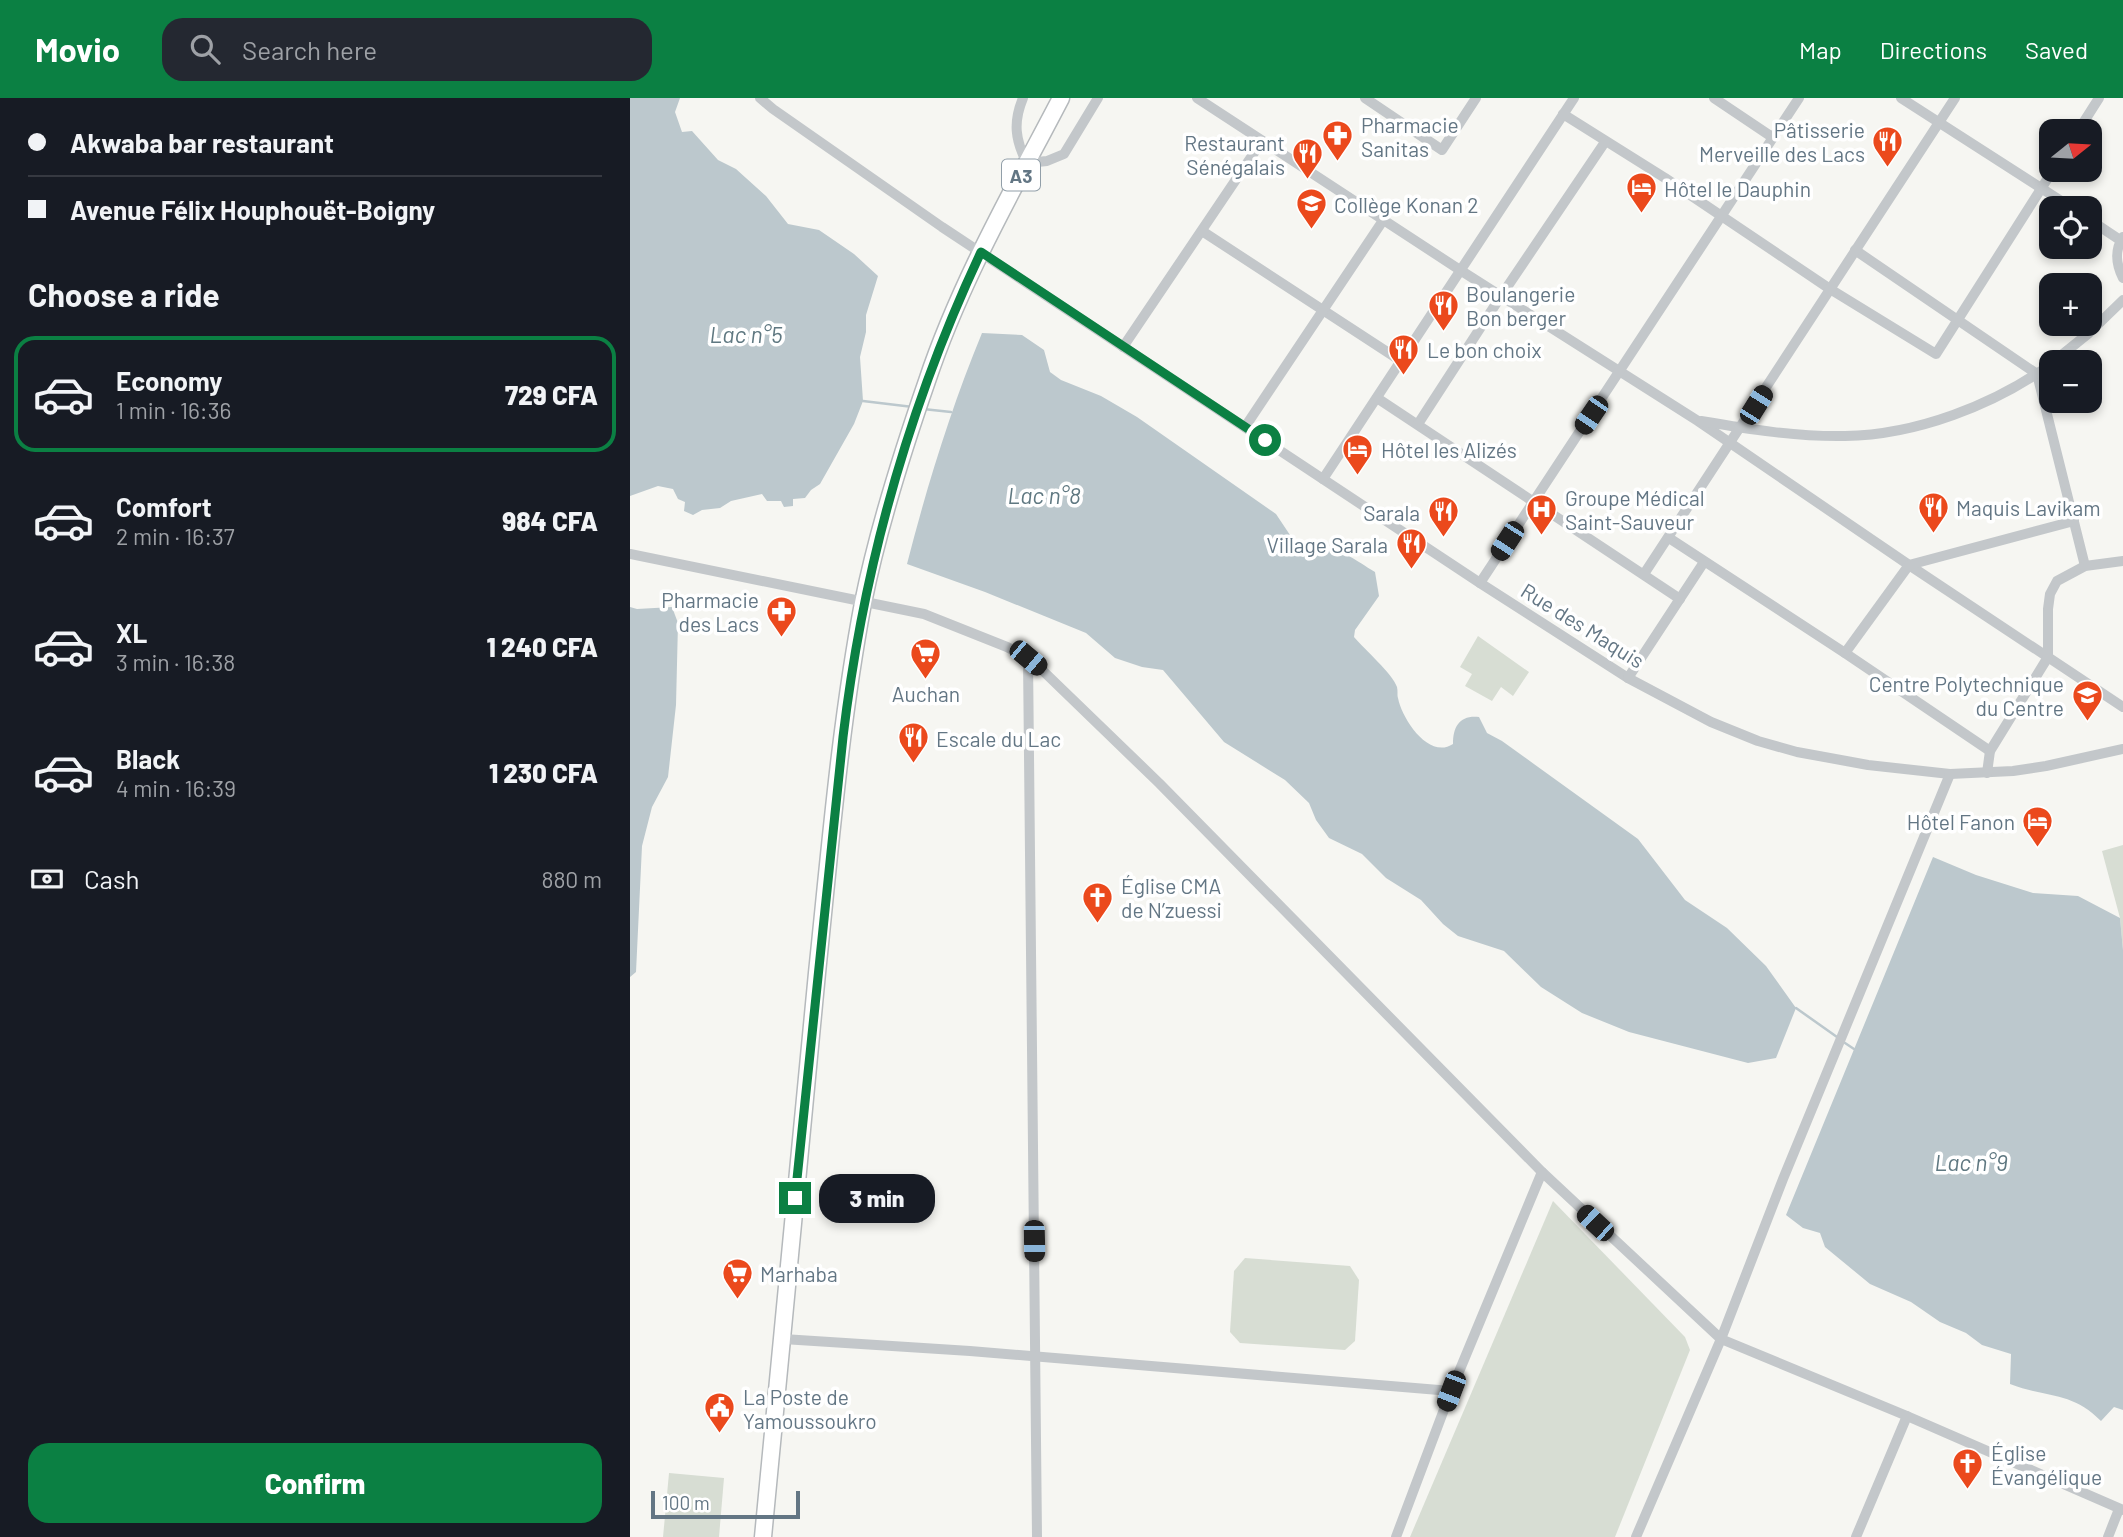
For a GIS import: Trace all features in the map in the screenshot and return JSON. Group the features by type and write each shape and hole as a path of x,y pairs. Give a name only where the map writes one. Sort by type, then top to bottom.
{"highway":[{"name":"A3","path":"763,1537 829,856 848,691 864,600 890,497 928,377 949,323 981,252 1061,98"}],"street":[{"name":"Rue des Maquis","path":"761,98 773,109 981,252 1480,583 1628,678 1711,722 1758,741 1834,759 1918,772 1987,773 2046,766 2123,749"},
{"path":"1023,98 1018,110 1016,137 1027,163 1046,162 1064,154 1098,98"},
{"path":"1197,98 1698,421 2123,707"},
{"path":"1365,98 1442,150 1476,98"},
{"path":"1322,479 1574,98"},
{"path":"1714,98 1772,137"},
{"path":"1480,583 1799,98"},
{"path":"1901,98 2055,196"},
{"path":"1644,574 1955,98"},
{"path":"2086,119 2099,98"},
{"path":"1563,114 1721,215 1830,289 1936,354 2045,182"},
{"path":"1124,347 1262,141"},
{"path":"1418,424 1605,142"},
{"path":"1245,427 1384,219"},
{"path":"2102,227 2122,238 2116,253 2123,278"},
{"path":"1202,231 1401,361"},
{"path":"1855,250 2037,374 2085,566"},
{"path":"2068,350 2123,300"},
{"path":"1698,421 1741,428 1847,436 1888,432 1957,413 2037,374"},
{"path":"1377,398 1680,599"},
{"path":"1845,653 1909,565 2074,521"},
{"path":"1670,538 1990,751"},
{"path":"630,554 925,614 1028,658 1159,783 1542,1172 1721,1339 1907,1416 2121,1510 2108,1537"},
{"path":"1987,773 1990,751 2048,657 2050,594 2057,581 2085,566 2123,561"},
{"path":"1628,678 1704,562"},
{"path":"1028,658 1037,1537"},
{"path":"1636,1537 1721,1339 1783,1179 1950,774"},
{"path":"1396,1537 1451,1391 1542,1172"},
{"path":"783,1339 1036,1356 1451,1391"},
{"path":"1856,1537 1907,1416"}],"shaded area":[{"path":"1478,636 1529,672 1513,696 1501,687 1492,701 1465,686 1472,674 1460,667"},
{"path":"2123,845 2123,950 2120,918 2102,851"},
{"path":"1553,1201 1685,1337 1690,1350 1615,1537 1410,1537"},
{"path":"1245,1258 1350,1266 1359,1280 1355,1341 1345,1350 1240,1343 1230,1332 1234,1271"},
{"path":"669,1473 724,1478 719,1537 663,1537"}],"water":[{"name":"Lac n°5","path":"630,98 680,98 675,112 682,132 692,131 718,160 736,169 766,196 788,224 819,230 854,254 878,276 866,315 866,332 860,357 863,401 854,424 820,484 805,498 793,499 793,506 784,507 781,501 767,501 762,494 731,501 720,508 702,510 693,515 684,511 685,502 678,499 673,489 658,486 630,496"},
{"name":"Lac n°8","path":"982,333 1022,335 1044,350 1050,372 1061,380 1101,396 1137,417 1276,514 1290,535 1295,551 1303,557 1324,551 1340,552 1375,572 1379,596 1355,630 1354,637 1394,681 1405,716 1418,735 1435,747 1444,747 1453,744 1454,732 1462,720 1479,717 1487,733 1638,839 1685,900 1727,928 1766,966 1796,1008 1776,1058 1748,1063 1629,1032 1582,1013 1541,987 1504,951 1458,936 1421,900 1386,878 1362,854 1329,838 1316,820 1309,803 1285,780 1224,742 1163,670 1142,667 1115,658 1086,633 907,564 940,447"},
{"path":"630,607 672,607 678,623 676,705 668,777 652,807 642,846 636,972 630,977"},
{"name":"Lac n°9","path":"1933,857 1976,875 2033,893 2078,896 2120,918 2123,950 2123,1410 2114,1407 2101,1421 2090,1411 2069,1400 2010,1384 2011,1354 1982,1345 1911,1302 1870,1284 1825,1247 1820,1233 1803,1228 1786,1215"}],"waterway":[{"path":"863,401 913,407"},
{"path":"923,409 951,412"},
{"path":"1796,1008 1837,1037"},
{"path":"1842,1041 1854,1049"}],"place":[{"name":"Pharmacie Sanitas","path":"1338,163"},
{"name":"Pâtisserie Merveille des Lacs","path":"1888,168"},
{"name":"Restaurant Sénégalais","path":"1308,181"},
{"name":"Hôtel le Dauphin","path":"1641,215"},
{"name":"Collège Konan 2","path":"1311,231"},
{"name":"Boulangerie Bon berger","path":"1443,332"},
{"name":"Le bon choix","path":"1404,376"},
{"name":"Hôtel les Alizés","path":"1358,476"},
{"name":"Maquis Lavikam","path":"1933,534"},
{"name":"Groupe Médical Saint-Sauveur","path":"1542,536"},
{"name":"Sarala","path":"1443,539"},
{"name":"Village Sarala","path":"1411,571"},
{"name":"Pharmacie des Lacs","path":"782,638"},
{"name":"Auchan","path":"926,680"},
{"name":"Centre Polytechnique du Centre","path":"2087,722"},
{"name":"Escale du Lac","path":"913,765"},
{"name":"Hôtel Fanon","path":"2038,848"},
{"name":"Église CMA de N’zuessi","path":"1098,924"},
{"name":"Marhaba","path":"737,1300"},
{"name":"La Poste de Yamoussoukro","path":"720,1435"},
{"name":"Église Évangélique","path":"1968,1491"}],"route":[{"path":"795,1198 848,691 864,600 890,497 928,377 981,252 1265,440"}]}
